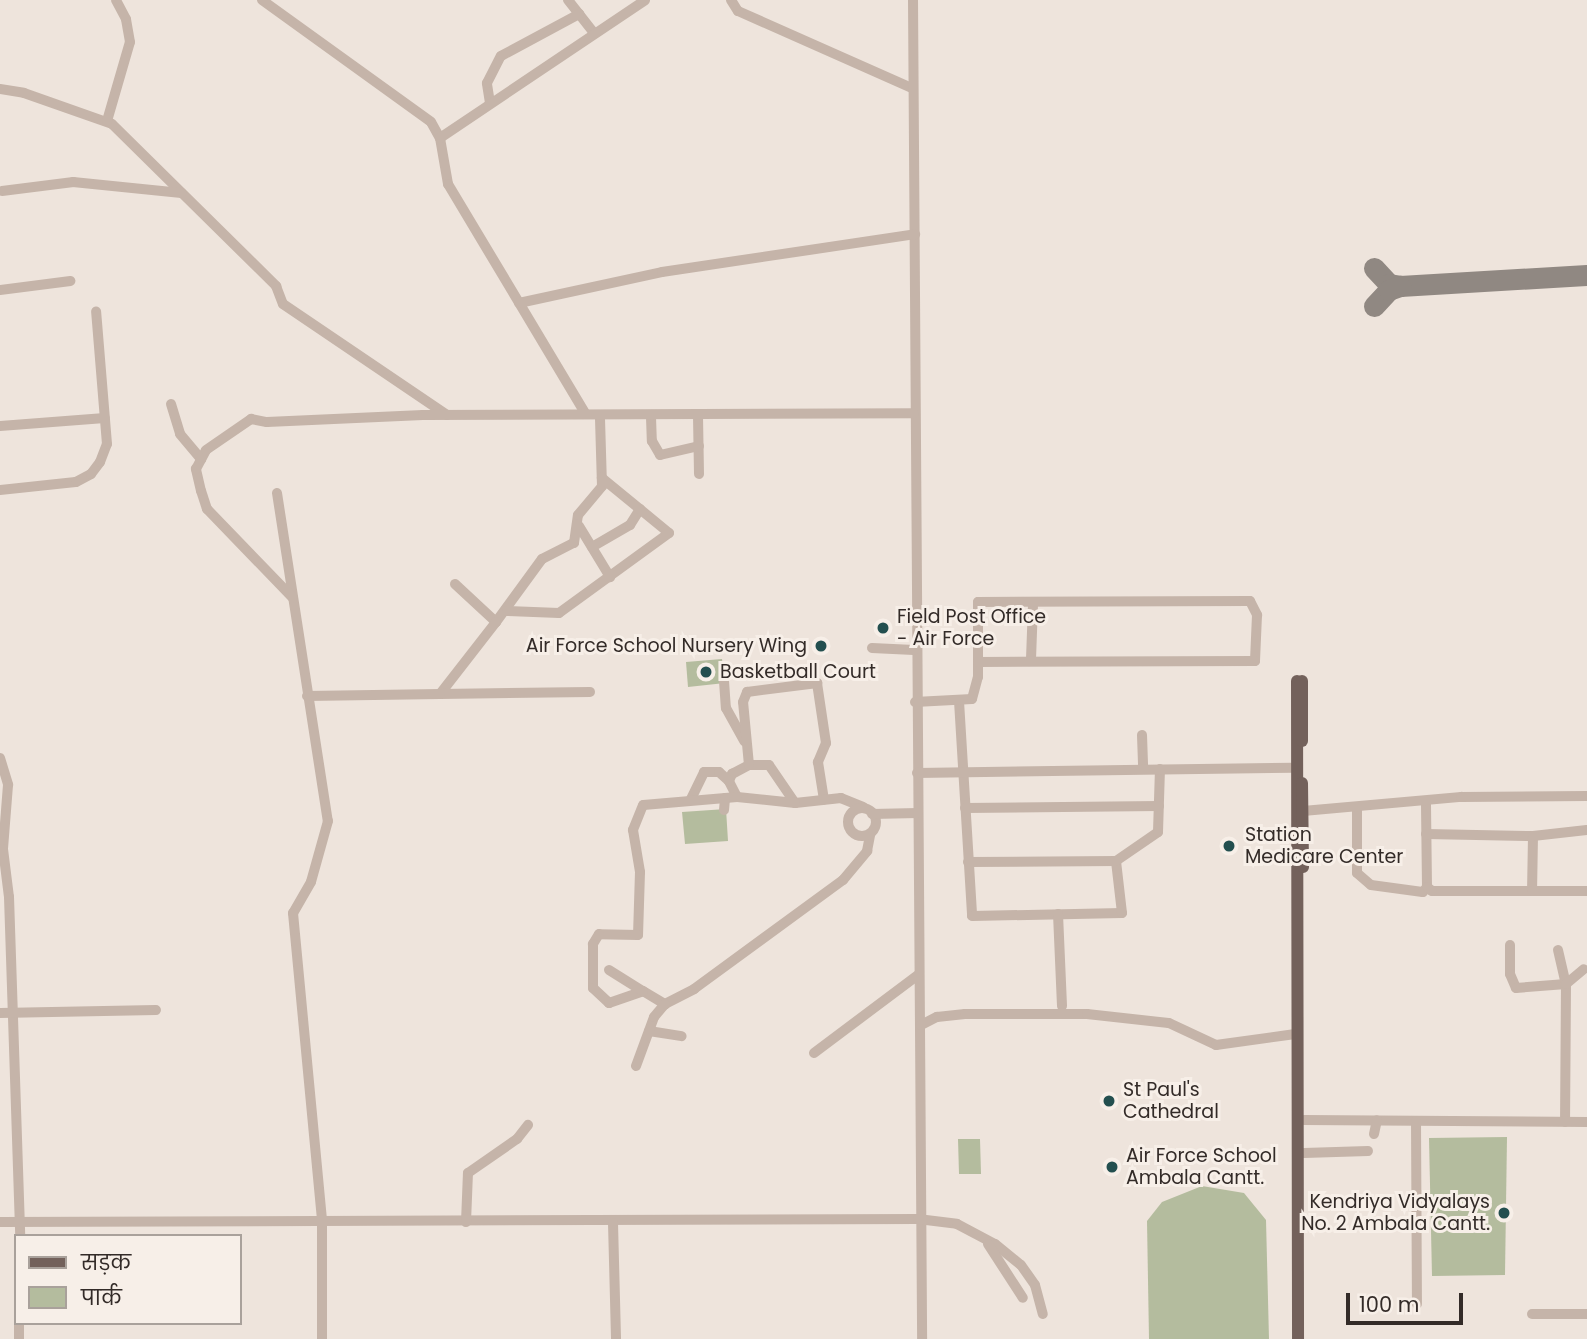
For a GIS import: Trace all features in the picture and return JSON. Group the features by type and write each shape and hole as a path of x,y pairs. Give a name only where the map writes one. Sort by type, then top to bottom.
{"main road":[{"path":"1298,1339 1294,768 1299,681 1303,811 1306,1339"}],"street":[{"path":"107,121 130,42 126,19 116,0"},
{"path":"262,0 424,117 440,138 448,184 585,413"},
{"path":"568,0 594,33"},
{"path":"440,138 645,0"},
{"path":"732,0 738,11 912,88"},
{"path":"913,0 914,650 921,1025 918,1219 922,1339"},
{"path":"490,103 487,83 501,56 579,14"},
{"path":"0,89 107,121 276,286 283,303 448,415"},
{"path":"2,191 73,182 181,193"},
{"path":"519,303 662,272 915,234"},
{"path":"0,290 70,281"},
{"path":"0,491 76,481 91,474 107,444 96,311"},
{"path":"171,404 180,434 201,459"},
{"path":"293,598 207,509 196,469 201,459 223,436 251,419 267,422 585,413 600,417 651,417 914,413"},
{"path":"698,416 699,474"},
{"path":"440,694 507,611 542,559 573,543 579,525 578,515 602,486 600,417"},
{"path":"651,417 652,441 660,455 699,446"},
{"path":"0,426 105,418"},
{"path":"507,611 559,612 669,533 602,478"},
{"path":"277,493 327,830 311,882 293,913 321,1222 322,1339"},
{"path":"592,547 630,525 640,509"},
{"path":"579,525 610,577"},
{"path":"455,583 496,622"},
{"path":"915,702 972,699 975,694 978,662 978,601 1032,604 1250,601 1257,615 1255,661 1031,659 978,662"},
{"path":"1031,659 1032,604"},
{"path":"872,648 914,650"},
{"path":"724,681 729,715 747,747"},
{"path":"752,765 747,747 743,708 747,692 817,683 826,743 818,762 824,800"},
{"path":"307,696 590,692"},
{"path":"959,701 972,916 1122,913 1116,861"},
{"path":"729,715 733,707 743,708"},
{"path":"1142,735 1143,769"},
{"path":"2,763 3,849 13,1013 20,1234"},
{"path":"729,781 752,765 769,765 795,803"},
{"path":"917,773 1294,768"},
{"path":"968,862 1116,861 1158,832 1160,769"},
{"path":"691,799 704,772 719,772 729,781 737,797"},
{"path":"1303,811 1426,801 1587,796"},
{"path":"636,1066 649,1031 665,1003 694,989 843,880 867,850 875,825 872,814 841,798 795,803 737,797 643,805 637,811 633,830 640,872 638,935 607,932 593,944 593,988 609,1003 643,991"},
{"path":"724,810 725,798"},
{"path":"1357,808 1357,873 1364,881 1392,891 1423,892 1427,887 1426,801"},
{"path":"965,808 1159,806"},
{"path":"863,807 853,810 850,826 857,838 870,835"},
{"path":"872,814 918,813"},
{"path":"1426,835 1533,836 1587,830"},
{"path":"1532,891 1533,836"},
{"path":"1427,887 1432,891 1587,891"},
{"path":"1058,914 1062,1006"},
{"path":"1510,945 1510,974 1516,988 1566,984 1584,969"},
{"path":"1558,950 1566,984 1565,1122"},
{"path":"609,970 665,1003"},
{"path":"814,1053 918,975"},
{"path":"0,1013 156,1010"},
{"path":"921,1025 937,1017 965,1014 1087,1014 1169,1023 1216,1045 1295,1034"},
{"path":"649,1031 682,1036"},
{"path":"1304,1120 1587,1122"},
{"path":"1374,1134 1377,1120"},
{"path":"1416,1121 1417,1304"},
{"path":"466,1222 468,1173 517,1139 527,1125"},
{"path":"1304,1153 1368,1151"},
{"path":"0,1222 613,1223 918,1219 957,1224 983,1238 1021,1265 1035,1285 1043,1314"},
{"path":"613,1223 616,1339"},
{"path":"983,1238 1023,1298"},
{"path":"1532,1314 1587,1314"}],"green space":[{"name":"Basketball Court","path":"722,659 725,683 688,687 686,662"},
{"path":"726,809 728,841 685,844 682,812"},
{"path":"1507,1137 1505,1275 1432,1276 1429,1138"},
{"path":"958,1139 980,1139 981,1174 959,1174"},
{"path":"1202,1186 1244,1193 1266,1220 1269,1339 1149,1339 1147,1221 1162,1202"}],"taxiway":[{"path":"1374,268 1389,284 1400,286 1587,275"},
{"path":"1374,306 1389,290 1400,286"}],"place":[{"name":"Field Post Office - Air Force","path":"883,628"},
{"name":"Air Force School Nursery Wing","path":"821,646"},
{"name":"Basketball Court","path":"706,672"},
{"name":"Station Medicare Center","path":"1229,846"},
{"name":"St Paul's Cathedral","path":"1109,1101"},
{"name":"Air Force School Ambala Cantt.","path":"1112,1167"},
{"name":"Kendriya Vidyalays No. 2 Ambala Cantt.","path":"1504,1213"}]}
